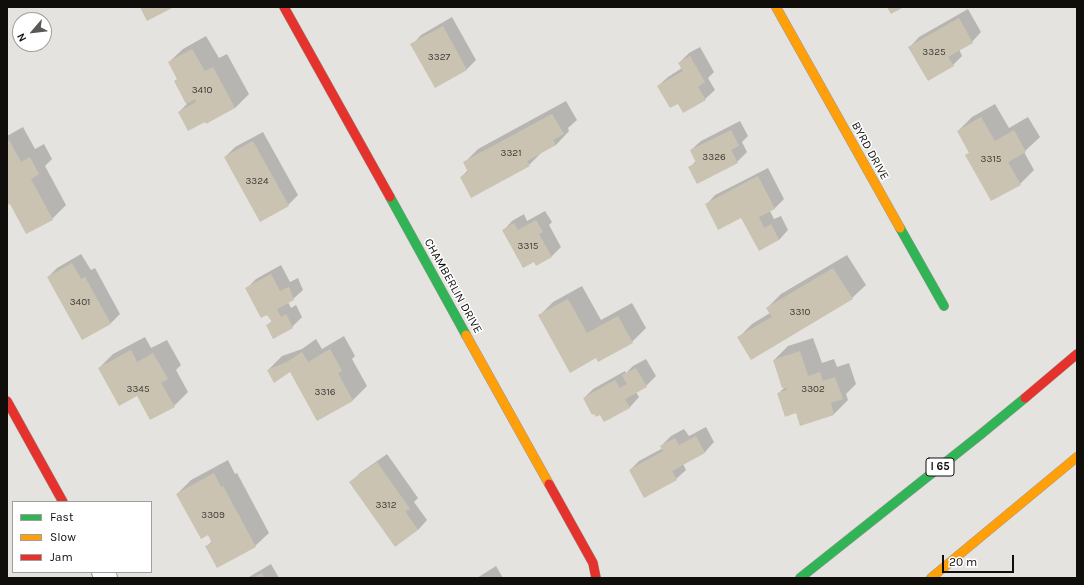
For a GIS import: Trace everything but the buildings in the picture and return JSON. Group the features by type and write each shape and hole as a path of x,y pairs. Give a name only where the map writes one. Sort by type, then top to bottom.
{"main road":[{"name":"CHAMBERLIN DRIVE","path":"284,7 593,563 596,578"},
{"name":"BYRD DRIVE","path":"776,7 944,306"},
{"name":"I 65","path":"800,578 980,435 1077,354"},
{"path":"7,402 62,501"},
{"path":"931,578 1077,457"}],"traffic: fast":[{"path":"390,197 466,335"},
{"path":"900,228 944,306"},
{"path":"800,578 1025,398"}],"traffic: slow":[{"path":"776,7 900,228"},
{"path":"466,335 549,484"},
{"path":"931,578 1077,457"}],"traffic: jam":[{"path":"284,7 390,197"},
{"path":"1025,398 1077,354"},
{"path":"7,401 62,501"},
{"path":"549,484 593,563 596,578"}]}
